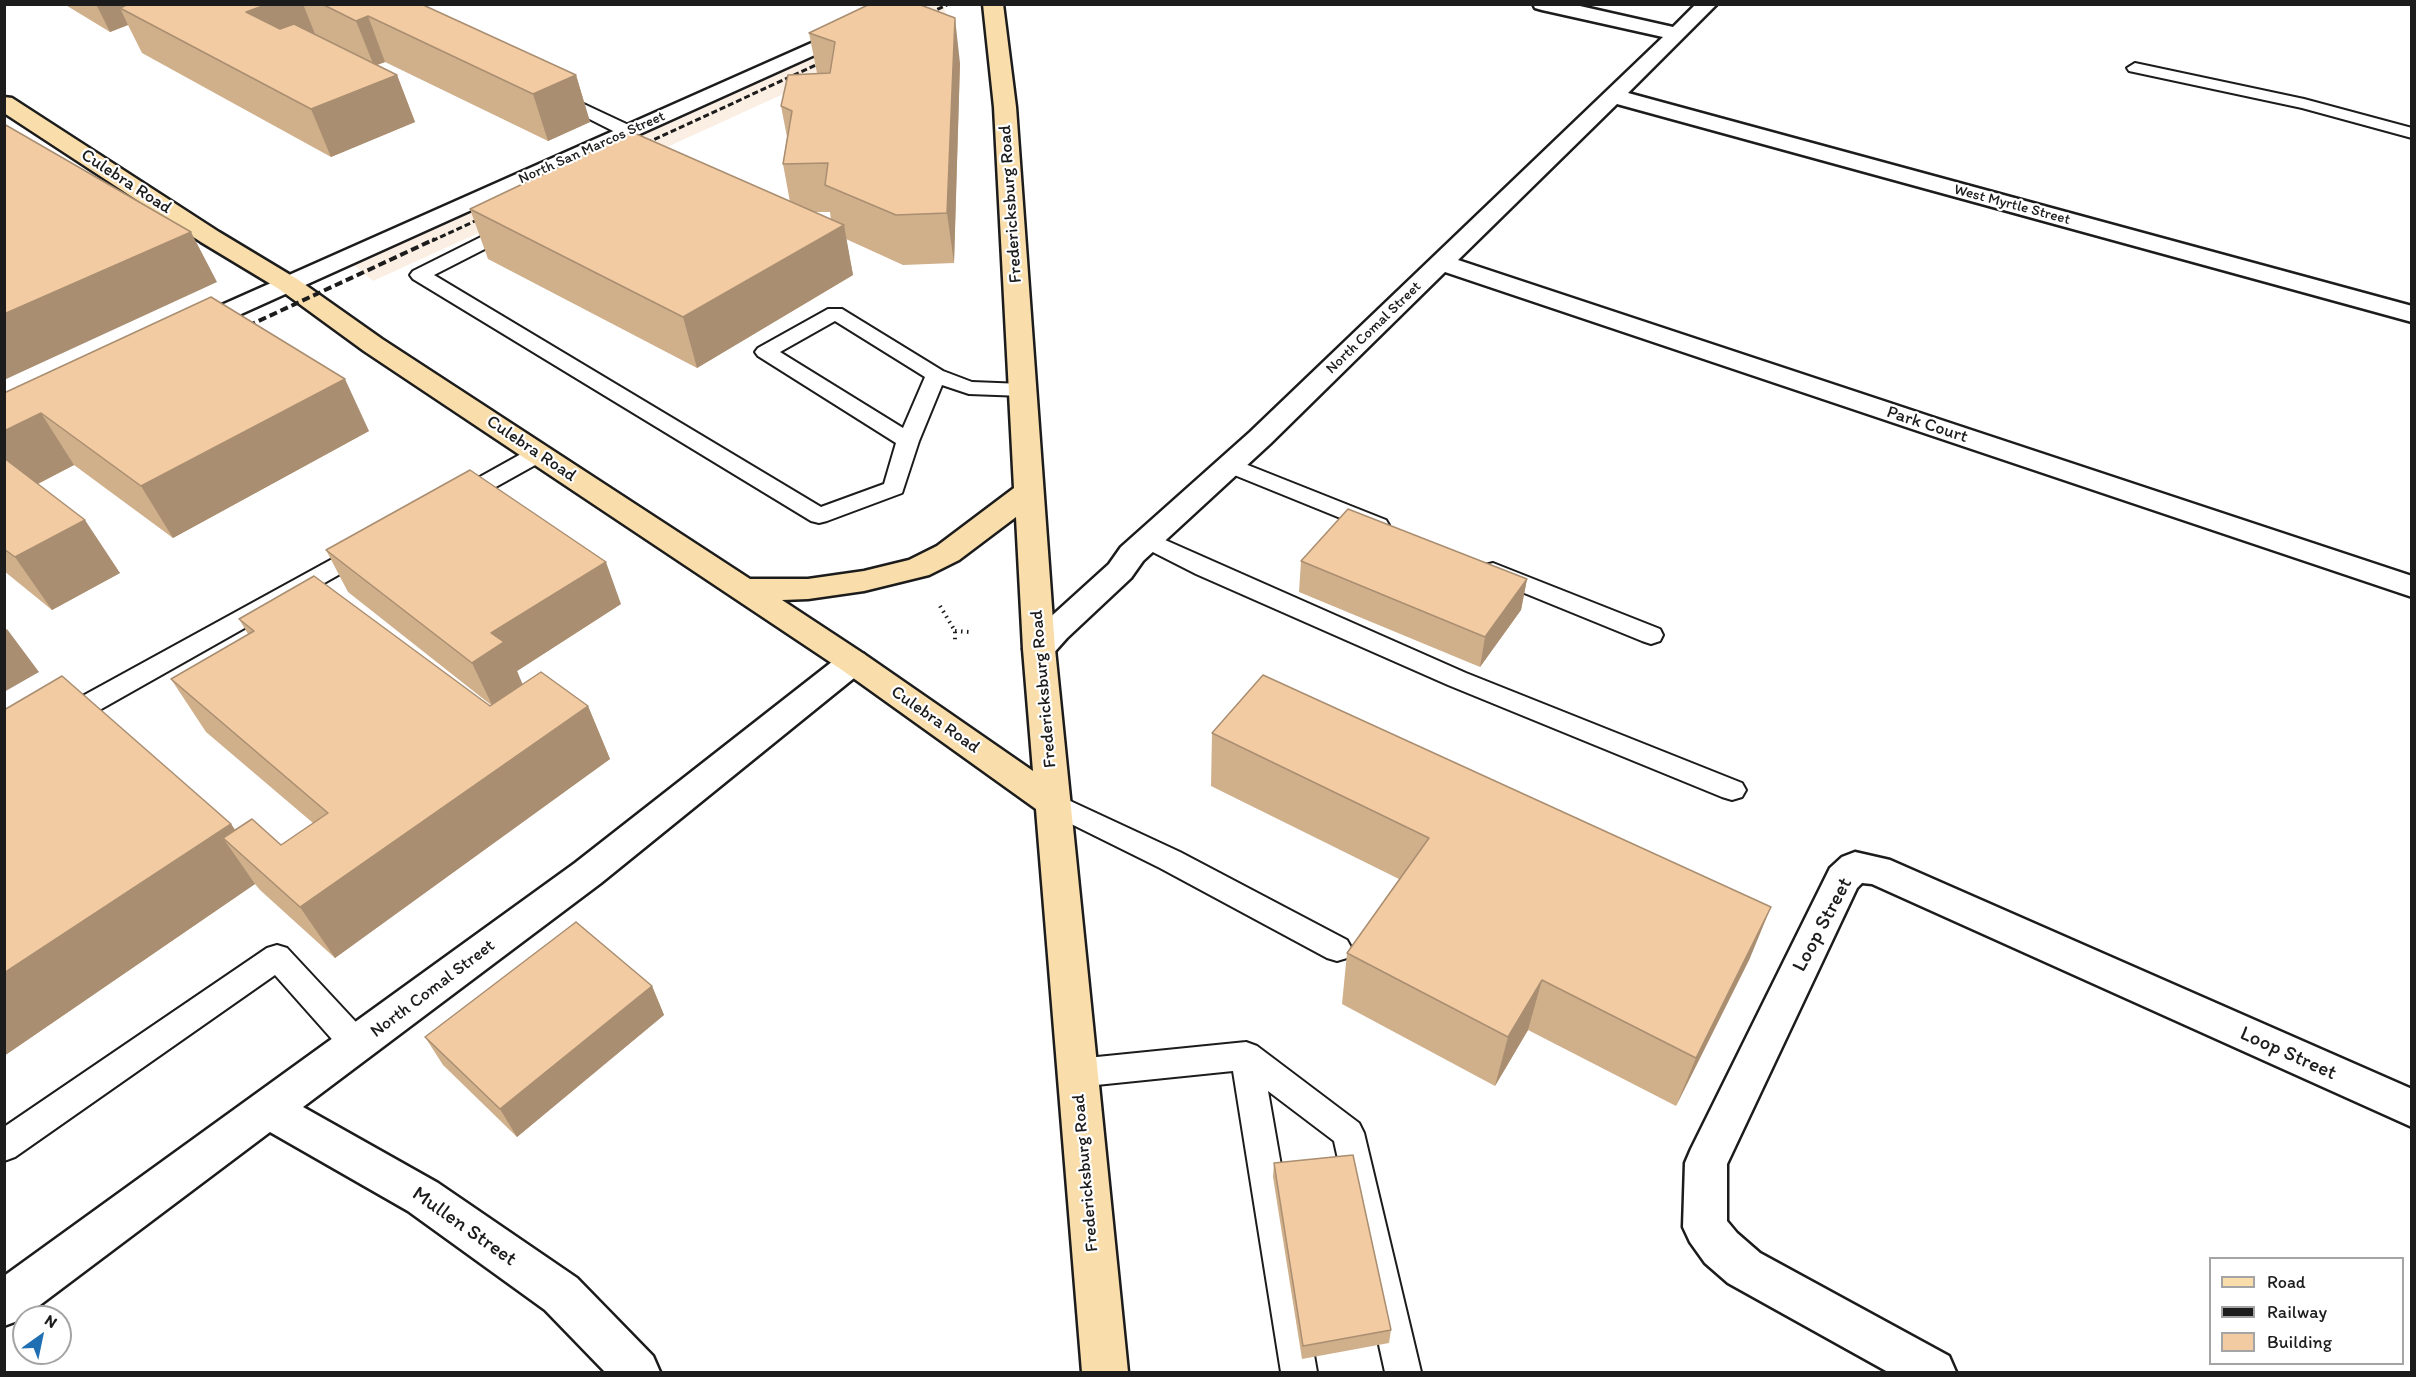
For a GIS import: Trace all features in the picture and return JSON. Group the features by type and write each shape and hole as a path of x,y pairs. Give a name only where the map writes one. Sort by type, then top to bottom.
{"main road":[{"name":"Fredericksburg Road","path":"993,4 1005,107 1039,649 1105,1372"},
{"name":"Culebra Road","path":"4,103 210,237 288,284 373,345 853,662 1053,803"},
{"path":"744,591 808,589 864,581 918,568 948,553 983,528 1030,489"}],"street":[{"path":"1542,4 1677,34"},
{"name":"North Comal Street","path":"1039,649 1120,570 1132,554 1230,465 1442,263 1708,4"},
{"name":"North San Marcos Street","path":"173,336 874,22"},
{"name":"West Myrtle Street","path":"1613,96 2412,314"},
{"name":"Park Court","path":"1442,263 2412,587"},
{"name":"North Comal Street","path":"4,1304 270,1110 588,873 853,662"},
{"name":"Loop Street","path":"1933,1372 1744,1268 1721,1248 1705,1227 1706,1163 1843,878 1856,867 1877,870 2412,1109"},
{"name":"Mullen Street","path":"270,1110 423,1197 561,1294 637,1372"}],"lane":[{"path":"2135,68 2304,104 2412,133"},
{"path":"545,91 629,132"},
{"path":"531,218 420,274 819,516 894,488 908,441 936,375"},
{"path":"908,441 765,352 835,313 936,375 969,388 1023,390"},
{"path":"441,508 538,454"},
{"path":"1230,465 1400,534"},
{"path":"4,734 64,718 389,537"},
{"path":"1147,540 1204,568 1457,679 1732,790"},
{"path":"1477,565 1651,635"},
{"path":"1053,803 1170,860 1337,949"},
{"path":"4,1146 277,957 357,1045"},
{"path":"1077,1073 1246,1056 1348,1133 1403,1372"},
{"path":"1246,1056 1299,1372"}],"path":[{"path":"955,642 956,631 970,632"}],"shaded area":[{"path":"931,5 943,5 948,19 373,281 354,265"}],"building":[{"path":"129,4 268,4 246,12 280,29 294,24 397,75 311,109 120,8"},
{"path":"322,4 421,4 576,75 533,94 368,16 356,21"},
{"path":"870,4 918,4 955,18 947,213 896,215 825,185 828,163 783,164 792,111 781,106 788,75 830,73 835,42 809,33"},
{"path":"4,124 191,232 4,314"},
{"path":"632,132 844,225 683,317 470,209"},
{"path":"211,297 345,379 141,486 41,413 4,431 4,393"},
{"path":"4,458 85,520 15,557 4,549"},
{"path":"470,470 606,562 491,633 504,642 472,663 326,550"},
{"path":"1348,509 1527,579 1485,637 1301,561"},
{"path":"314,576 490,706 541,672 588,706 300,907 223,838 252,819 281,845 328,813 171,679 254,631 239,619"},
{"path":"1263,675 1771,907 1696,1058 1542,980 1508,1037 1347,953 1429,838 1212,733"},
{"path":"62,676 231,824 4,973 4,710"},
{"path":"576,922 652,986 500,1109 425,1037"},
{"path":"1353,1155 1391,1330 1303,1346 1274,1163"}],"railway":[{"path":"921,17 949,4"},
{"path":"638,147 831,58"},
{"path":"432,241 490,214"},
{"path":"237,331 435,239"}]}
